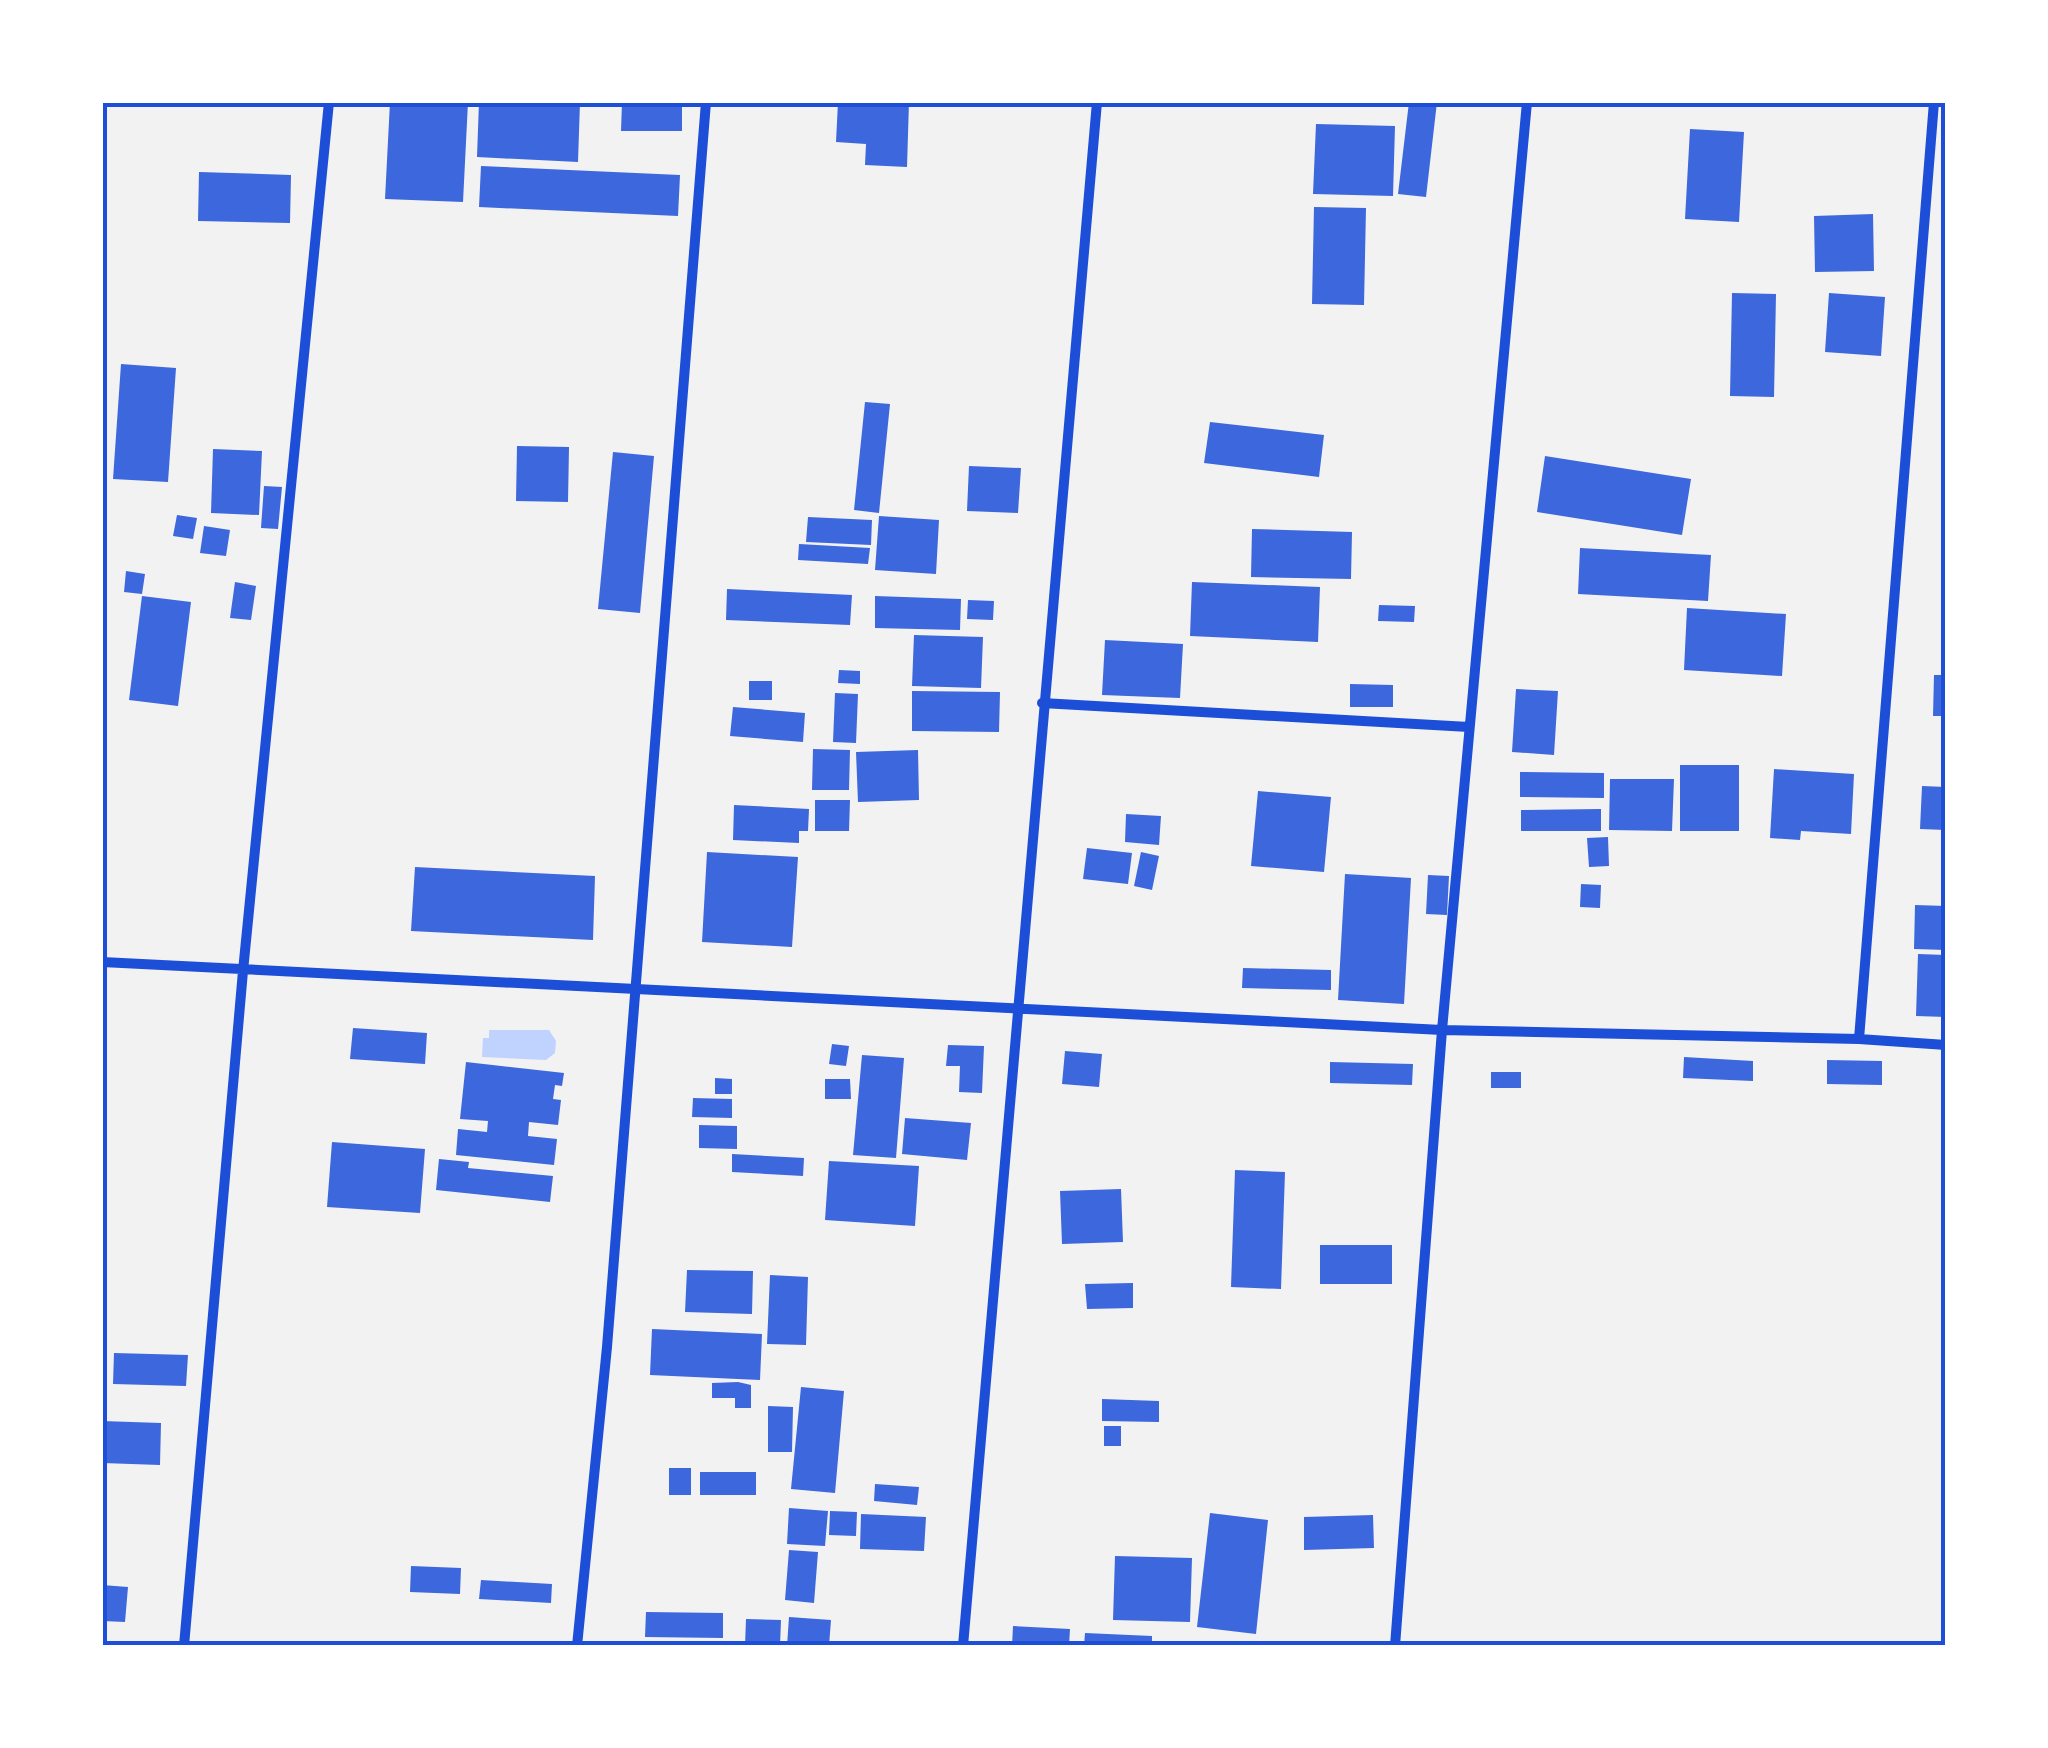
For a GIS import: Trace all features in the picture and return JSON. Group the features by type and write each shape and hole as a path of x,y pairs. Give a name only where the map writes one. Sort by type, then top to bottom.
{"street":[{"path":"184,1646 243,971 329,102"},
{"path":"577,1646 607,1348 706,102"},
{"path":"963,1646 1015,1008 1097,102"},
{"path":"1395,1646 1442,1030 1526,102"},
{"path":"1858,1039 1934,102"},
{"path":"1042,703 1470,728"},
{"path":"102,962 633,992 1442,1030 1858,1039 1946,1045"}],"water":[{"path":"489,1030 549,1030 556,1041 555,1053 546,1060 482,1057 483,1038 489,1038"}],"building":[{"path":"390,102 468,102 463,202 385,199"},
{"path":"479,102 580,102 578,162 477,157"},
{"path":"622,102 682,102 682,131 621,131"},
{"path":"838,102 909,102 907,167 865,165 866,144 836,142"},
{"path":"1409,102 1437,102 1426,197 1398,194"},
{"path":"1316,124 1395,126 1393,196 1313,194"},
{"path":"1690,129 1744,132 1739,222 1685,219"},
{"path":"481,166 680,175 678,216 479,207"},
{"path":"199,172 291,175 290,223 198,221"},
{"path":"1314,207 1366,208 1364,305 1312,304"},
{"path":"1873,214 1874,271 1815,272 1814,216"},
{"path":"1732,293 1776,294 1774,397 1730,396"},
{"path":"1829,293 1885,297 1881,356 1825,352"},
{"path":"121,364 176,368 168,482 113,479"},
{"path":"865,402 890,404 879,513 854,510"},
{"path":"1210,422 1324,435 1319,477 1204,463"},
{"path":"517,446 569,447 568,502 516,501"},
{"path":"213,449 262,451 259,515 211,513"},
{"path":"613,452 654,456 640,613 598,609"},
{"path":"1545,456 1691,479 1682,535 1537,512"},
{"path":"969,466 1021,468 1018,513 967,511"},
{"path":"264,486 282,487 278,529 261,528"},
{"path":"177,515 197,518 193,539 173,536"},
{"path":"879,516 939,520 936,574 875,570"},
{"path":"808,517 872,520 871,545 806,542"},
{"path":"204,526 230,530 226,556 200,553"},
{"path":"1252,529 1352,532 1351,579 1251,577"},
{"path":"799,544 870,548 868,564 798,560"},
{"path":"1580,548 1711,555 1708,601 1578,594"},
{"path":"126,571 145,574 142,594 124,592"},
{"path":"235,582 256,586 251,620 230,618"},
{"path":"1192,582 1320,587 1318,642 1190,636"},
{"path":"727,589 852,595 850,625 726,620"},
{"path":"142,596 191,602 178,706 129,700"},
{"path":"875,596 961,599 960,630 875,628"},
{"path":"968,600 994,601 993,620 967,619"},
{"path":"1379,605 1415,606 1414,622 1378,621"},
{"path":"1687,608 1786,614 1782,676 1684,670"},
{"path":"914,635 983,637 981,688 912,686"},
{"path":"1105,640 1183,644 1180,698 1102,695"},
{"path":"839,670 860,671 860,684 838,683"},
{"path":"1934,675 1946,675 1946,716 1933,716"},
{"path":"749,681 772,681 772,700 749,700"},
{"path":"1350,684 1393,685 1393,707 1350,707"},
{"path":"1516,689 1558,691 1554,755 1512,752"},
{"path":"912,691 1000,692 999,732 912,731"},
{"path":"835,693 858,694 856,743 833,742"},
{"path":"733,707 805,713 803,742 730,736"},
{"path":"813,749 850,750 849,790 812,790"},
{"path":"918,750 919,800 858,802 856,752"},
{"path":"1680,765 1739,765 1739,831 1680,831"},
{"path":"1774,769 1854,774 1851,834 1801,831 1800,840 1770,838"},
{"path":"1520,772 1604,773 1604,798 1520,797"},
{"path":"1610,779 1674,779 1672,831 1609,830"},
{"path":"1922,786 1946,787 1946,830 1920,829"},
{"path":"1258,791 1331,797 1324,872 1251,866"},
{"path":"815,800 850,800 849,831 815,831"},
{"path":"734,805 809,809 808,831 799,831 799,843 733,840"},
{"path":"1601,809 1601,831 1521,831 1521,810"},
{"path":"1126,814 1161,816 1159,845 1125,842"},
{"path":"1608,837 1609,866 1589,867 1587,838"},
{"path":"1087,848 1132,853 1128,884 1083,879"},
{"path":"707,852 798,857 792,947 702,942"},
{"path":"1141,852 1159,856 1152,890 1134,886"},
{"path":"415,867 595,876 593,940 411,931"},
{"path":"1345,874 1411,878 1404,1004 1338,1000"},
{"path":"1428,875 1449,876 1447,915 1426,914"},
{"path":"1581,884 1601,885 1600,908 1580,907"},
{"path":"1915,905 1946,906 1946,950 1914,949"},
{"path":"1918,954 1946,955 1946,1017 1916,1016"},
{"path":"1243,968 1331,970 1331,990 1242,988"},
{"path":"353,1028 427,1033 425,1064 350,1059"},
{"path":"832,1044 849,1046 846,1066 829,1064"},
{"path":"948,1045 984,1046 982,1093 959,1092 960,1066 946,1066"},
{"path":"1065,1051 1102,1054 1099,1087 1062,1084"},
{"path":"862,1055 904,1058 896,1158 853,1155"},
{"path":"1684,1057 1753,1061 1753,1081 1683,1078"},
{"path":"1827,1060 1882,1061 1882,1085 1827,1084"},
{"path":"466,1062 564,1073 562,1086 555,1085 553,1099 561,1100 558,1125 529,1122 528,1136 557,1139 554,1165 456,1155 458,1129 487,1132 488,1121 460,1119"},
{"path":"1330,1062 1413,1064 1412,1085 1330,1083"},
{"path":"1491,1072 1521,1072 1521,1088 1491,1088"},
{"path":"715,1078 732,1079 732,1094 715,1094"},
{"path":"825,1079 850,1079 851,1099 825,1099"},
{"path":"693,1098 732,1099 732,1118 692,1117"},
{"path":"905,1118 971,1123 967,1160 902,1154"},
{"path":"699,1125 737,1126 737,1149 699,1148"},
{"path":"332,1142 425,1149 420,1213 327,1207"},
{"path":"732,1154 804,1158 803,1176 732,1172"},
{"path":"439,1159 469,1162 468,1168 553,1176 550,1202 436,1190"},
{"path":"829,1161 919,1166 915,1226 825,1220"},
{"path":"1235,1170 1285,1172 1281,1289 1231,1287"},
{"path":"1121,1189 1123,1242 1062,1244 1060,1191"},
{"path":"1320,1245 1392,1245 1392,1284 1320,1284"},
{"path":"687,1270 753,1271 752,1314 685,1312"},
{"path":"770,1275 808,1277 806,1345 767,1344"},
{"path":"1133,1283 1133,1308 1087,1309 1085,1284"},
{"path":"652,1329 762,1334 760,1380 650,1375"},
{"path":"114,1353 188,1355 186,1386 113,1384"},
{"path":"712,1383 751,1385 751,1408 735,1408 735,1398 712,1398"},
{"path":"801,1387 844,1391 835,1493 791,1489"},
{"path":"1102,1399 1159,1401 1159,1422 1102,1421"},
{"path":"768,1406 793,1407 792,1452 768,1452"},
{"path":"102,1421 161,1423 160,1465 102,1463"},
{"path":"1104,1426 1121,1426 1121,1446 1104,1446"},
{"path":"669,1468 691,1468 691,1495 669,1495"},
{"path":"700,1472 756,1472 756,1495 700,1495"},
{"path":"875,1484 919,1487 917,1505 874,1501"},
{"path":"789,1508 828,1511 825,1546 787,1544"},
{"path":"830,1511 857,1512 856,1536 829,1535"},
{"path":"1210,1513 1268,1520 1256,1634 1197,1627"},
{"path":"861,1514 926,1517 924,1551 860,1549"},
{"path":"1373,1515 1374,1548 1304,1550 1304,1517"},
{"path":"789,1550 818,1552 814,1603 785,1600"},
{"path":"1115,1556 1192,1558 1190,1622 1113,1620"},
{"path":"411,1566 461,1568 460,1594 410,1592"},
{"path":"481,1580 552,1584 551,1603 479,1599"},
{"path":"102,1585 128,1587 125,1622 102,1621"},
{"path":"646,1612 723,1613 723,1638 645,1637"},
{"path":"789,1617 831,1620 829,1646 787,1646"},
{"path":"746,1619 781,1620 780,1646 745,1646"},
{"path":"1013,1626 1070,1629 1069,1646 1012,1646"},
{"path":"1085,1633 1152,1636 1152,1646 1084,1646"}]}
